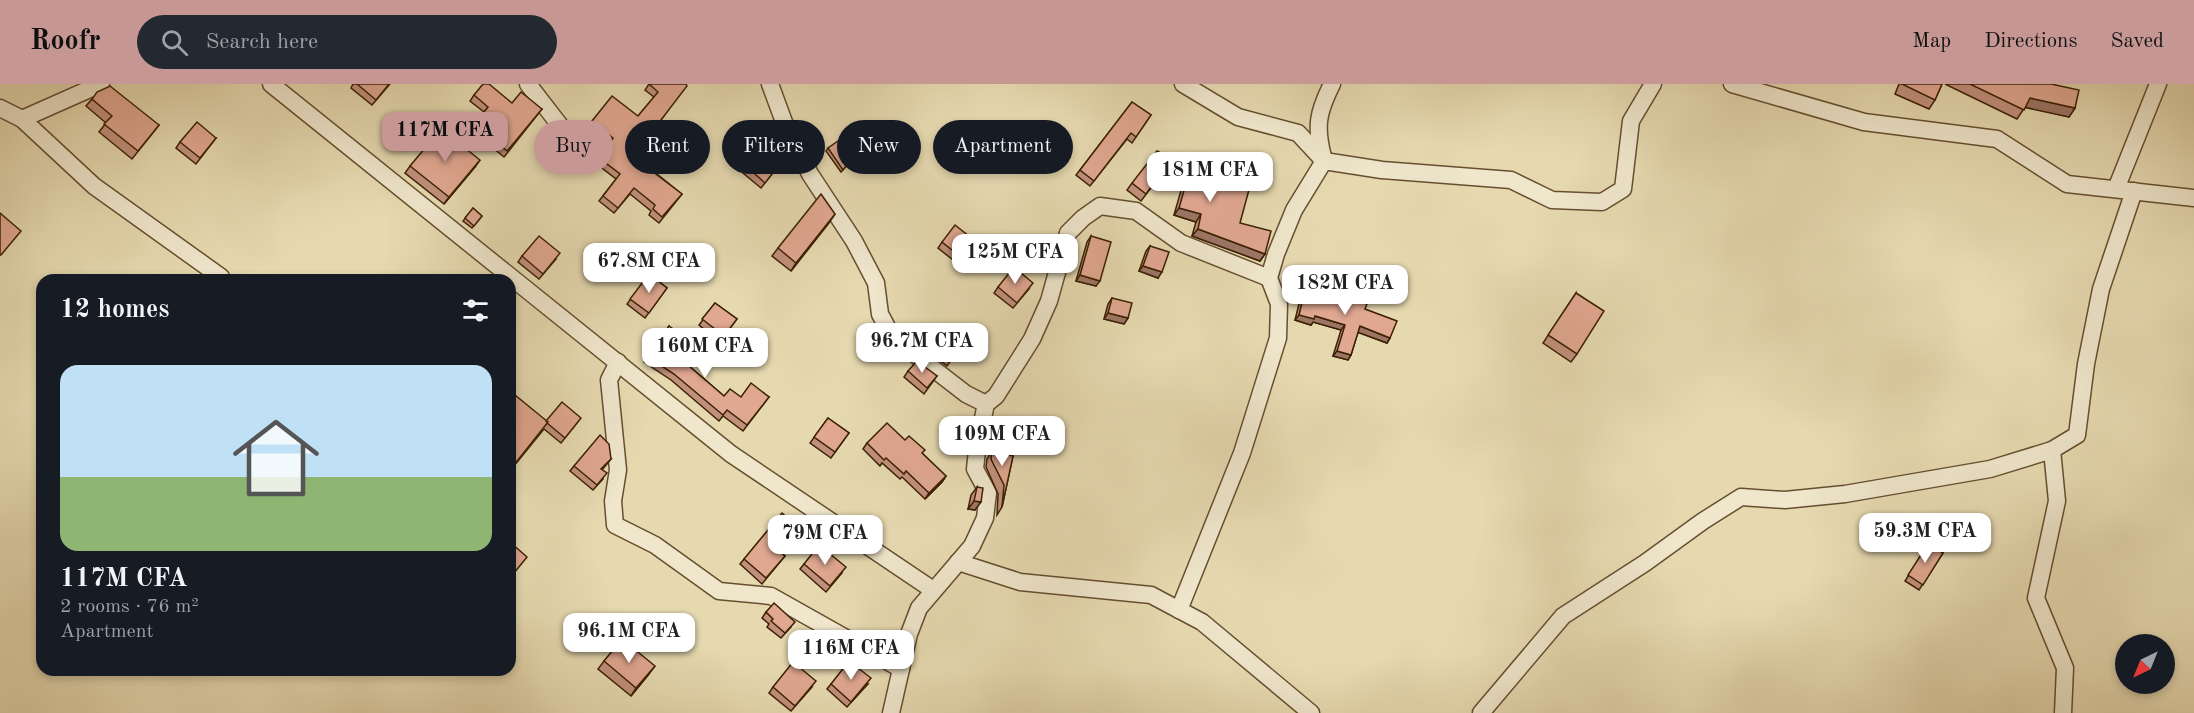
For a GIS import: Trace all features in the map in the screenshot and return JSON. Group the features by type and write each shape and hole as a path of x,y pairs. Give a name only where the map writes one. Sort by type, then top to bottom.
{"street":[{"path":"22,119 100,84"},
{"path":"271,84 508,274"},
{"path":"528,84 556,120"},
{"path":"770,84 784,122 810,174 854,241 876,283 880,314 889,330 922,360 966,394 986,404"},
{"path":"1184,84 1238,117 1298,133 1324,161 1382,170 1511,180 1552,200 1602,202 1623,189 1631,121 1653,84"},
{"path":"1179,610 1242,453 1278,338 1279,304 1269,278 1294,210 1324,161 1318,136 1321,106 1332,84"},
{"path":"1732,84 1864,122 1997,138 2067,184 2194,198"},
{"path":"2116,189 2158,84"},
{"path":"0,108 22,119 94,186 215,274"},
{"path":"1481,713 1563,616 1741,497 1785,500 1845,494 1990,469 2052,450 2077,435 2086,364 2101,289 2133,191"},
{"path":"891,713 909,634 919,608 972,546 985,518 988,493 975,469 986,404 996,396 1032,339 1049,301 1068,233 1100,206 1136,211 1181,243 1269,278"},
{"path":"516,280 731,454 933,590"},
{"path":"618,362 609,380 618,470 614,501 615,525 655,545 719,591 771,596 901,669"},
{"path":"2052,450 2056,501 2036,598 2065,668 2063,713"},
{"path":"958,562 1020,582 1151,595 1202,622 1311,713"}],"building":[{"path":"357,84 389,84 376,100"},
{"path":"483,84 489,84 512,103 521,92 542,109 507,151 474,124 488,107 474,95"},
{"path":"649,84 686,84 687,86 661,120 625,120 625,174 656,174 682,194 662,217 653,209 655,205 634,188 618,208 603,196 620,174 613,169 613,120 593,120 612,96 638,116 658,92"},
{"path":"1902,84 1942,84 1935,100"},
{"path":"1970,84 2051,84 2079,90 2075,108 2030,98 2024,110"},
{"path":"110,86 159,125 138,151 104,124 112,116 92,99 97,92"},
{"path":"1132,102 1151,115 1136,137 1131,133 1094,181 1080,170"},
{"path":"197,122 216,138 200,158 180,142"},
{"path":"441,129 480,160 449,197 410,166"},
{"path":"837,142 837,161 828,148"},
{"path":"1157,151 1172,159 1169,164 1250,186 1240,223 1271,231 1265,254 1198,229 1201,214 1179,208 1187,180 1165,168 1146,194 1132,183"},
{"path":"755,174 772,174 765,183"},
{"path":"821,194 835,214 796,263 778,248"},
{"path":"473,208 482,216 474,226 465,218"},
{"path":"0,213 21,231 1,255 0,255"},
{"path":"955,225 970,237 957,254 942,242"},
{"path":"539,236 560,253 543,274 522,256"},
{"path":"1091,236 1111,242 1100,281 1080,275"},
{"path":"1150,246 1169,252 1162,272 1143,266"},
{"path":"1014,267 1033,283 1017,303 998,287"},
{"path":"649,274 667,288 649,313 630,299"},
{"path":"1306,286 1367,304 1365,309 1397,321 1390,338 1360,326 1351,355 1337,351 1345,325 1315,316 1314,319 1299,315"},
{"path":"1576,293 1604,311 1577,354 1548,335"},
{"path":"1112,298 1132,303 1128,318 1108,313"},
{"path":"715,303 737,319 724,336 702,319"},
{"path":"669,326 692,342 681,359 724,396 730,389 741,397 751,383 769,397 747,425 727,410 723,415 674,374 648,357"},
{"path":"933,342 953,358 951,360 931,345"},
{"path":"917,361 937,376 927,388 908,371"},
{"path":"516,396 548,422 516,462"},
{"path":"562,402 581,418 565,438 546,421"},
{"path":"828,418 849,433 835,452 814,437"},
{"path":"887,423 905,440 909,436 925,450 922,453 946,476 929,493 906,471 904,474 886,458 884,460 867,443"},
{"path":"600,435 609,444 611,459 601,469 607,473 597,485 574,466"},
{"path":"992,451 1013,456 1002,507 1004,485 991,459"},
{"path":"977,487 983,488 981,502 974,501"},
{"path":"782,513 800,529 780,552 785,556 766,578 744,559"},
{"path":"1928,544 1943,553 1923,585 1908,575"},
{"path":"819,545 846,567 830,586 804,564"},
{"path":"516,547 527,557 516,571"},
{"path":"774,603 795,622 785,633 771,621 773,619 766,612"},
{"path":"622,639 655,666 636,688 604,661"},
{"path":"849,661 871,678 851,702 831,684"},
{"path":"793,662 816,681 795,706 773,687"}]}
